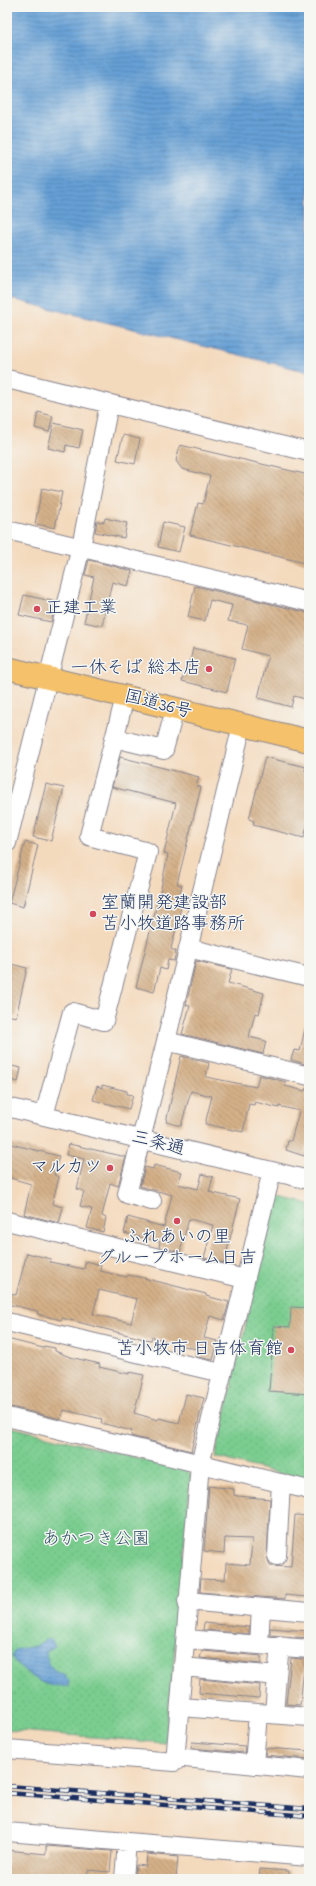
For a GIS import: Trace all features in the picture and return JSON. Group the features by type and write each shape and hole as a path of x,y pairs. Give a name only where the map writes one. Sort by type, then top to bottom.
{"highway":[{"name":"国道36号","path":"7,668 309,741"}],"street":[{"path":"7,379 309,452"},
{"path":"7,843 81,547 109,404"},
{"path":"7,530 309,602"},
{"path":"44,1116 72,1012 104,1020 148,852 89,836 125,697"},
{"path":"114,738 164,750 175,709"},
{"path":"152,1201 127,1194 166,1041 242,725"},
{"path":"188,948 309,977"},
{"path":"166,1041 309,1076"},
{"name":"三条通","path":"7,1107 309,1180"},
{"path":"7,1749 175,1762 184,1667 187,1601 200,1464 221,1373 272,1171"},
{"path":"7,1221 245,1279"},
{"path":"7,1322 221,1373"},
{"path":"7,1417 309,1490"},
{"path":"277,1556 281,1483"},
{"path":"187,1601 261,1608 309,1610"},
{"path":"259,1645 261,1608"},
{"path":"186,1639 309,1649"},
{"path":"254,1765 277,1676 280,1646"},
{"path":"184,1667 277,1676"},
{"path":"180,1707 309,1717"},
{"path":"175,1758 309,1770"},
{"path":"7,1832 309,1857"},
{"path":"124,1879 127,1842"}],"green space":[{"path":"276,1196 309,1204 309,1481 215,1457"},
{"name":"あかつき公園","path":"7,1426 187,1470 191,1475 166,1743 7,1730"}],"water":[{"path":"7,7 309,7 309,372 7,298"},
{"path":"51,1639 55,1646 46,1651 47,1659 53,1669 64,1674 69,1681 69,1686 52,1686 40,1681 22,1669 12,1656 15,1650 36,1646 45,1640"}],"building":[{"path":"38,412 53,416 49,432 35,428"},
{"path":"54,423 83,430 79,448 66,445 65,452 48,448"},
{"path":"123,435 140,439 135,464 117,460"},
{"path":"180,445 309,475 309,564 190,535 198,503 203,504 210,476 182,469 176,461"},
{"path":"42,488 62,492 55,528 35,524"},
{"path":"105,518 127,523 124,538 95,532 97,521 104,522"},
{"path":"163,522 185,527 179,552 158,547"},
{"path":"89,560 132,571 128,586 112,582 102,626 84,622 94,577 85,575"},
{"path":"195,586 309,613 309,700 294,696 291,707 258,698 268,656 242,649 248,625 228,621 232,605 210,600 205,621 188,617"},
{"name":"正建工業","path":"24,595 56,602 51,622 19,615"},
{"name":"一休そば 総本店","path":"193,648 235,658 227,692 182,681 186,666 189,666"},
{"path":"120,757 199,777 196,786 201,787 177,884 182,885 179,898 183,899 171,949 176,951 174,961 168,960 166,970 160,968 154,992 136,987 161,888 168,854 164,853 176,803 112,787"},
{"path":"265,757 306,767 305,771 309,772 309,819 304,838 253,825 254,821 249,819"},
{"path":"46,784 64,788 51,841 33,837"},
{"path":"25,842 38,845 23,907 9,903"},
{"path":"196,961 232,969 228,983 264,993 259,1014 255,1013 249,1037 266,1041 263,1054 182,1034 190,1006 186,1005"},
{"path":"7,963 27,968 16,1017 7,1015"},
{"path":"305,1028 309,1029 309,1065 291,1060 294,1050 300,1051"},
{"path":"181,1056 209,1063 206,1077 256,1087 259,1075 286,1082 285,1086 305,1091 306,1088 309,1088 309,1137 304,1156 286,1150 288,1141 291,1141 299,1111 279,1106 279,1108 255,1102 254,1105 249,1104 243,1132 205,1124 212,1096 191,1091 181,1126 166,1122"},
{"path":"7,1065 21,1068 18,1082 7,1079"},
{"path":"102,1085 127,1091 127,1094 133,1095 129,1109 93,1100 97,1086 102,1088"},
{"path":"7,1143 59,1156 54,1175 59,1177 52,1204 63,1207 59,1223 24,1214 31,1184 7,1177"},
{"path":"69,1144 126,1157 118,1186 110,1183 102,1216 106,1218 103,1232 87,1228 92,1209 80,1206 84,1191 77,1189 84,1159 66,1155"},
{"name":"ふれあいの里 グループホーム日吉","path":"154,1165 182,1172 178,1184 198,1189 202,1174 213,1177 209,1192 240,1199 224,1263 204,1258 213,1225 189,1219 180,1252 159,1247 160,1242 124,1233 128,1217 164,1227 172,1195 140,1186 145,1167 153,1169"},
{"path":"27,1253 51,1259 50,1262 84,1269 86,1261 101,1265 100,1271 127,1277 128,1275 140,1277 206,1294 206,1296 229,1302 224,1320 210,1316 204,1338 218,1341 213,1360 197,1357 199,1350 152,1337 151,1340 144,1339 62,1318 61,1320 37,1314 38,1311 7,1304 7,1292 16,1295","holes":["99,1290 137,1299 131,1323 93,1314"]},
{"name":"苫小牧市 日吉体育館","path":"291,1307 309,1308 308,1394 269,1391 274,1326 290,1327"},
{"path":"7,1339 43,1348 44,1346 55,1348 55,1351 70,1357 100,1364 99,1367 129,1374 129,1372 144,1375 134,1413 158,1420 159,1418 179,1423 186,1394 204,1398 191,1451 131,1436 132,1431 101,1423 102,1419 64,1410 61,1419 7,1406"},
{"path":"209,1486 234,1489 234,1495 238,1496 270,1499 267,1555 270,1566 291,1567 295,1515 309,1516 307,1597 285,1595 285,1599 200,1592 201,1579 225,1580 226,1563 250,1565 252,1539 225,1538 224,1553 204,1551"},
{"path":"204,1623 249,1627 249,1634 203,1630"},
{"path":"270,1628 309,1631 309,1638 270,1635"},
{"path":"202,1651 261,1656 261,1664 200,1658"},
{"path":"291,1658 305,1659 300,1705 286,1704"},
{"path":"200,1679 260,1685 259,1698 199,1693"},
{"path":"192,1742 245,1746 244,1753 191,1748"},
{"path":"266,1748 309,1751 309,1759 265,1755"},
{"path":"46,1846 112,1851 110,1872 88,1870 87,1879 38,1876 38,1878 29,1877 29,1879 7,1879 7,1850 46,1854"},
{"path":"147,1854 178,1857 176,1879 135,1879 136,1865 146,1866"},
{"path":"260,1869 289,1871 289,1879 259,1879"}],"railway":[{"path":"7,1786 309,1809"},
{"path":"7,1793 309,1816"}],"place":[{"name":"正建工業","path":"37,609"},
{"name":"一休そば 総本店","path":"209,669"},
{"name":"室蘭開発建設部 苫小牧道路事務所","path":"93,914"},
{"name":"マルカツ","path":"110,1168"},
{"name":"ふれあいの里 グループホーム日吉","path":"177,1221"},
{"name":"苫小牧市 日吉体育館","path":"291,1350"}]}
